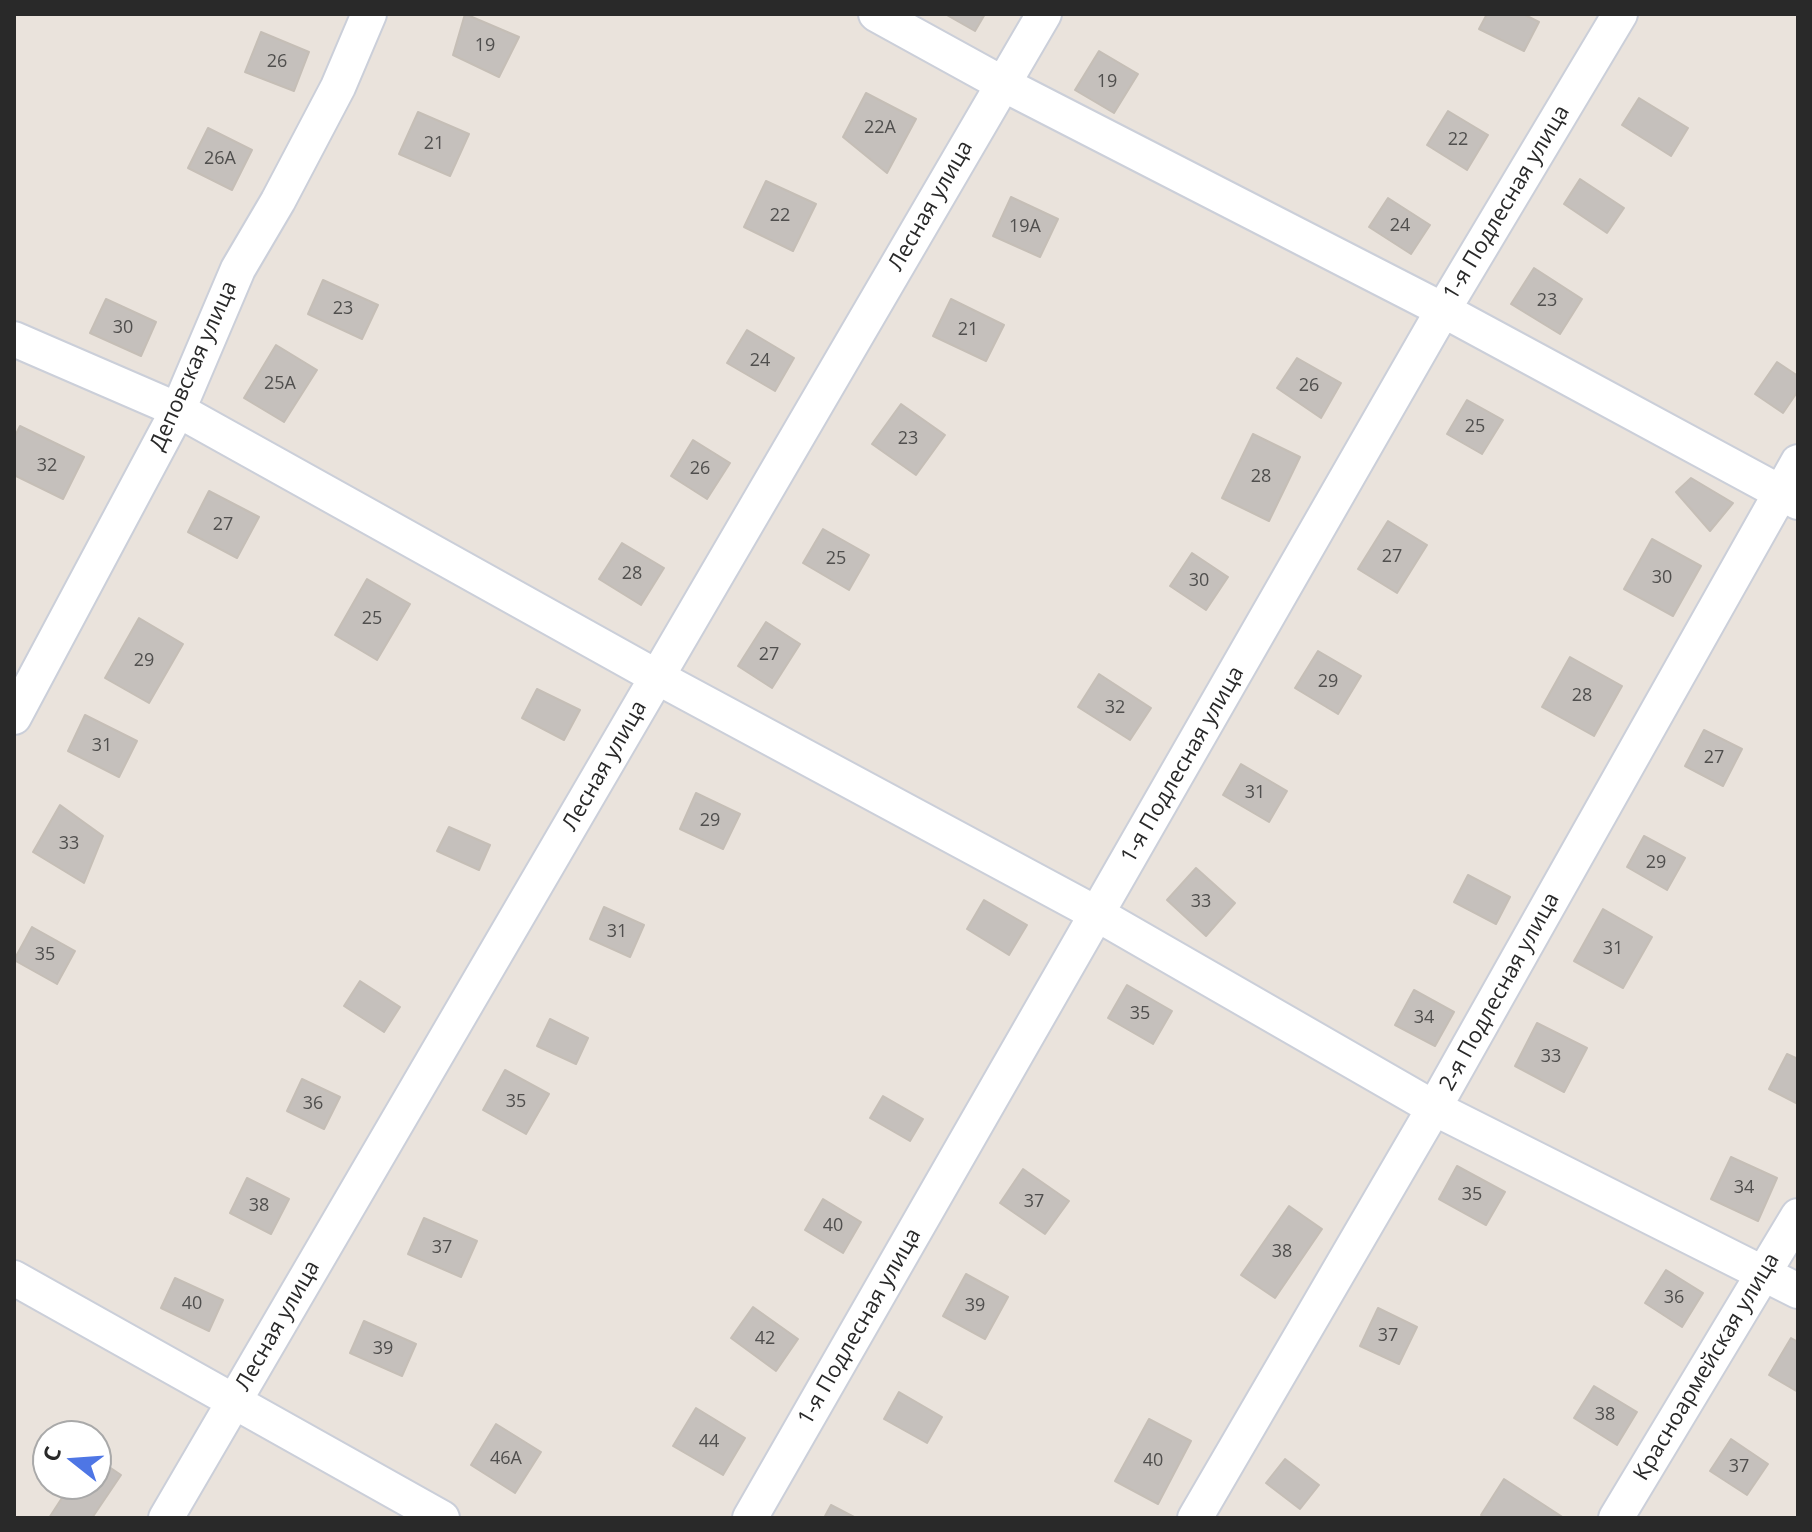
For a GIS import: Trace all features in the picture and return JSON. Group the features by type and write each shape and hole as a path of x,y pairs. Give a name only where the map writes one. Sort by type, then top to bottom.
{"street":[{"name":"Деповская улица","path":"14,717 178,410 238,269 338,87 369,14"},
{"path":"876,14 1003,84 1443,310 1789,497"},
{"name":"Лесная улица","path":"166,1518 1044,14"},
{"name":"1-я Подлесная улица","path":"750,1518 1443,310 1620,14"},
{"path":"14,339 178,410 657,677 1097,914 1434,1108 1798,1291"},
{"name":"2-я Подлесная улица","path":"1195,1518 1789,497 1798,462"},
{"name":"Красноармейская улица","path":"1616,1518 1798,1216"},
{"path":"14,1278 442,1518"}],"building":[{"path":"465,14 519,37 499,77 453,55"},
{"path":"945,14 985,14 975,31"},
{"path":"1487,14 1523,14 1539,22 1524,51 1479,29"},
{"path":"261,32 309,52 294,91 245,72"},
{"path":"1099,51 1138,74 1114,113 1075,90"},
{"path":"866,93 916,119 887,173 843,137"},
{"path":"1639,98 1688,128 1671,156 1622,125"},
{"path":"1448,111 1488,135 1467,170 1427,145"},
{"path":"418,112 469,134 450,176 399,154"},
{"path":"208,128 252,150 232,190 188,168"},
{"path":"1580,179 1624,208 1607,233 1564,204"},
{"path":"766,181 816,204 793,251 744,227"},
{"path":"1011,197 1058,219 1040,257 993,236"},
{"path":"1388,198 1430,225 1411,254 1369,227"},
{"path":"1534,268 1582,299 1560,334 1511,304"},
{"path":"323,280 378,305 362,339 308,314"},
{"path":"106,299 156,322 141,356 90,333"},
{"path":"951,299 1004,325 986,361 933,336"},
{"path":"747,330 794,358 775,391 727,363"},
{"path":"276,345 317,370 284,422 244,398"},
{"path":"1297,358 1341,383 1321,418 1277,388"},
{"path":"1777,362 1798,376 1798,391 1783,413 1755,394"},
{"path":"1467,400 1503,420 1482,454 1447,434"},
{"path":"901,404 945,435 916,475 872,444"},
{"path":"20,426 84,457 63,499 14,475 14,438"},
{"path":"1253,434 1300,457 1269,521 1222,498"},
{"path":"693,440 730,463 707,499 671,476"},
{"path":"1691,478 1733,503 1710,531 1676,492"},
{"path":"209,491 259,517 237,558 188,532"},
{"path":"1388,521 1427,545 1397,593 1358,569"},
{"path":"823,529 869,555 849,590 803,563"},
{"path":"1652,539 1701,566 1673,616 1624,589"},
{"path":"622,543 664,568 641,605 599,579"},
{"path":"1192,553 1228,577 1206,610 1170,586"},
{"path":"367,579 410,604 377,660 335,635"},
{"path":"139,618 183,644 149,703 105,678"},
{"path":"766,622 800,644 772,688 738,666"},
{"path":"1318,651 1361,676 1338,714 1295,688"},
{"path":"1570,657 1622,686 1594,736 1542,707"},
{"path":"1099,674 1151,708 1130,740 1078,707"},
{"path":"537,689 580,710 564,740 522,718"},
{"path":"85,715 137,741 119,777 68,751"},
{"path":"1704,730 1742,749 1723,786 1685,766"},
{"path":"1241,764 1287,791 1269,822 1223,795"},
{"path":"696,793 740,814 723,849 680,829"},
{"path":"60,805 103,836 84,883 33,852"},
{"path":"449,827 490,845 479,870 437,851"},
{"path":"1644,836 1685,858 1667,890 1627,867"},
{"path":"1196,868 1235,903 1206,936 1167,900"},
{"path":"1468,875 1510,897 1496,924 1454,902"},
{"path":"984,900 1027,925 1009,955 967,929"},
{"path":"604,907 644,925 630,957 590,939"},
{"path":"1603,909 1652,937 1623,988 1574,961"},
{"path":"32,927 75,951 57,984 14,960"},
{"path":"360,981 400,1007 384,1032 344,1006"},
{"path":"1127,985 1172,1011 1153,1044 1108,1018"},
{"path":"1414,990 1454,1012 1435,1046 1395,1025"},
{"path":"550,1019 588,1038 576,1064 537,1046"},
{"path":"1537,1023 1587,1048 1564,1092 1515,1066"},
{"path":"1787,1054 1798,1059 1798,1104 1769,1089"},
{"path":"505,1070 549,1094 526,1134 483,1110"},
{"path":"302,1079 340,1097 324,1129 287,1111"},
{"path":"883,1096 923,1119 910,1141 870,1118"},
{"path":"1731,1157 1777,1178 1758,1221 1711,1199"},
{"path":"1457,1166 1505,1192 1486,1225 1439,1199"},
{"path":"1023,1169 1069,1201 1045,1234 1000,1203"},
{"path":"247,1178 289,1199 271,1234 230,1213"},
{"path":"823,1199 861,1222 843,1253 805,1230"},
{"path":"1289,1206 1322,1229 1275,1298 1241,1275"},
{"path":"424,1218 477,1241 461,1277 408,1254"},
{"path":"1666,1270 1703,1293 1682,1327 1645,1303"},
{"path":"966,1274 1008,1297 985,1339 943,1316"},
{"path":"175,1278 223,1300 209,1331 161,1308"},
{"path":"753,1307 798,1339 776,1371 731,1338"},
{"path":"1378,1308 1417,1327 1399,1364 1360,1346"},
{"path":"364,1321 416,1344 402,1376 350,1353"},
{"path":"1791,1338 1798,1342 1798,1392 1769,1375"},
{"path":"1594,1386 1637,1412 1617,1445 1574,1418"},
{"path":"899,1392 942,1417 927,1443 884,1419"},
{"path":"696,1408 745,1438 723,1475 673,1446"},
{"path":"1149,1419 1191,1441 1158,1504 1115,1481"},
{"path":"496,1424 541,1452 515,1493 471,1465"},
{"path":"1731,1439 1768,1464 1747,1495 1710,1471"},
{"path":"1285,1459 1319,1485 1300,1509 1266,1483"},
{"path":"112,1469 121,1475 112,1488"},
{"path":"1504,1479 1564,1518 1485,1518 1481,1515"},
{"path":"61,1500 104,1500 92,1518 49,1518"},
{"path":"831,1505 856,1518 824,1518"}]}
